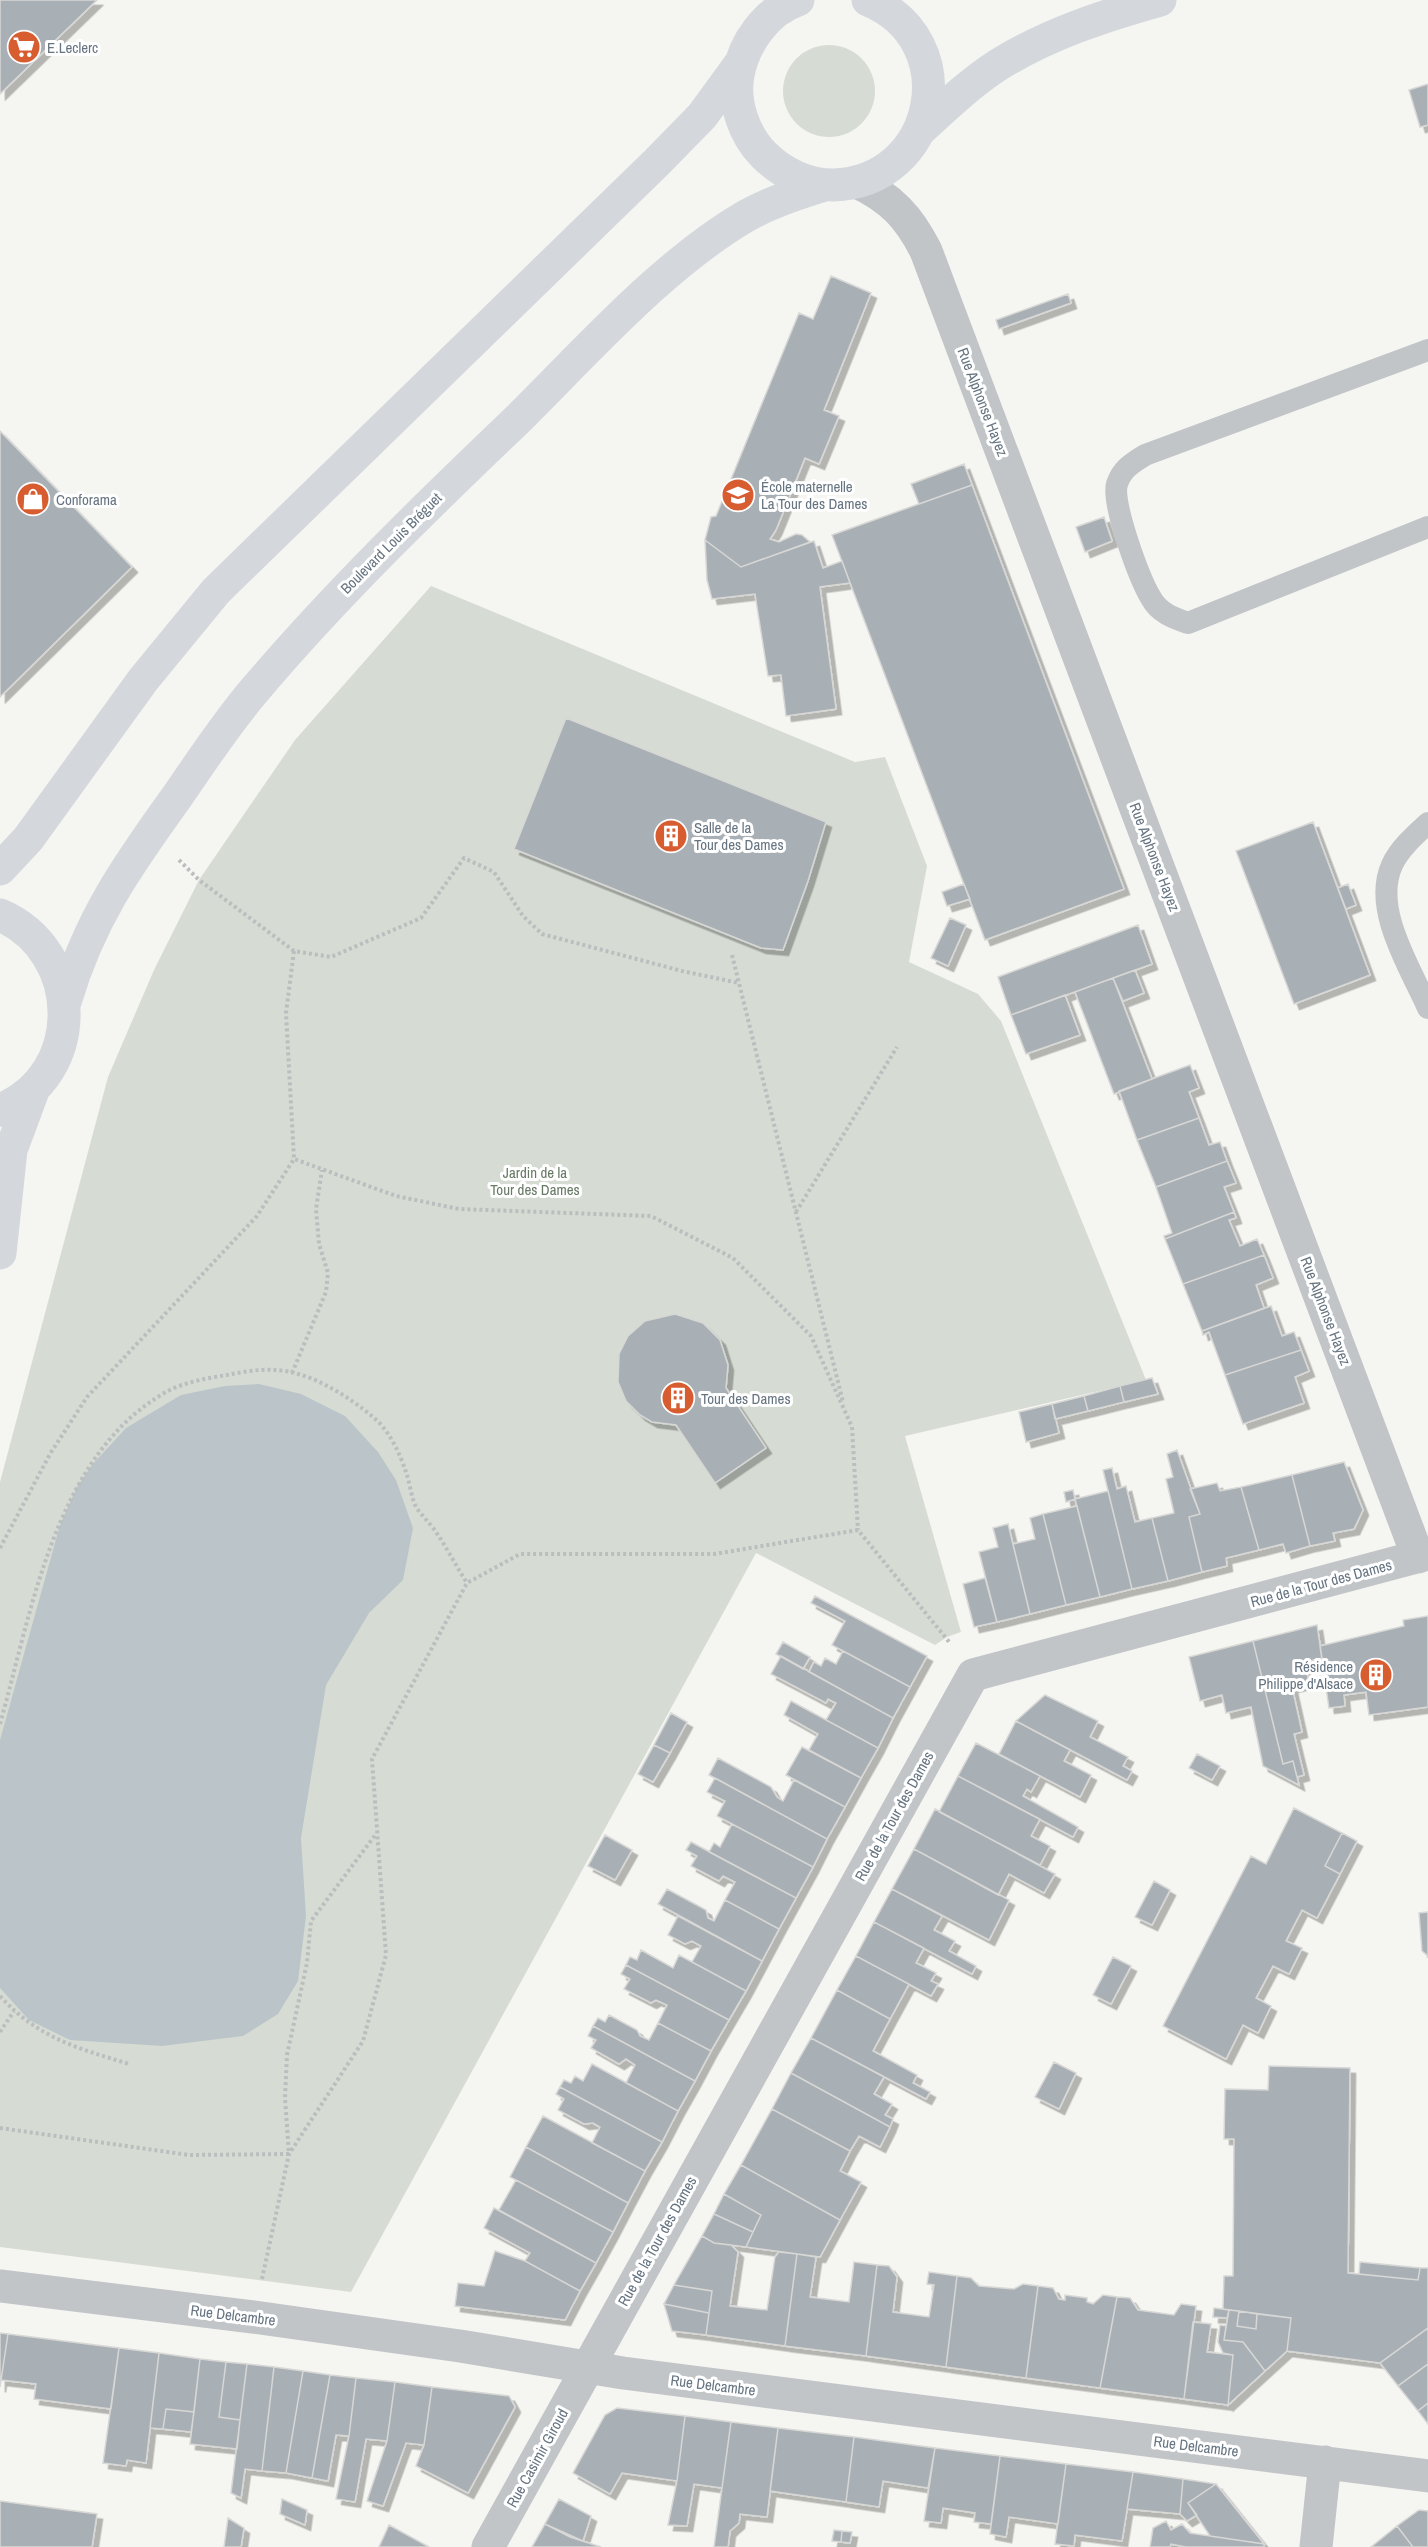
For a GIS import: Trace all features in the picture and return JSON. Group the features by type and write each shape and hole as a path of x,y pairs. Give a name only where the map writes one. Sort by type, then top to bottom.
{"main road":[{"name":"Boulevard Louis Bréguet","path":"65,1002 92,926 110,894 252,693 365,567 635,305 701,247 747,216 791,195 870,178 894,163 920,130 971,84 1023,51 1072,28 1160,0"},
{"path":"881,1 911,33 924,59 929,88 920,130"},
{"path":"0,869 28,839 143,680 216,591 702,116 740,64 760,27 788,3"},
{"path":"740,64 737,94 739,110 750,138 759,151 782,170 810,182 841,184"},
{"path":"0,915 25,929 48,954 62,985 65,1002 59,1048 45,1076 34,1088 0,1110"},
{"path":"0,1253 11,1150 34,1088"}],"street":[{"name":"Rue Alphonse Hayez","path":"841,184 892,202 915,229 926,251 1423,1556"},
{"name":"Rue de la Tour des Dames","path":"586,2368 973,1675 1423,1556"},
{"name":"Rue Delcambre","path":"0,2286 253,2317 460,2346 586,2368 1428,2475"},
{"name":"Rue Casimir Giroud","path":"488,2547 586,2368"},
{"path":"1316,2547 1325,2462"}],"lane":[{"path":"1428,350 1145,454 1126,467 1116,486 1116,509 1151,599 1168,616 1188,623 1428,526"},
{"path":"1428,823 1392,864 1385,893 1393,926 1428,1008"}],"path":[{"path":"151,833 200,880 294,951 331,957 421,918 464,858 494,872 523,916 542,934 682,971 739,983"},
{"path":"0,1548 50,1454 87,1397 257,1216 294,1159 286,1013 294,951"},
{"path":"732,955 846,1414"},
{"path":"796,1212 897,1047"},
{"path":"294,1159 396,1196 459,1209 651,1216 733,1258 811,1336 852,1427 858,1530 946,1637 973,1675"},
{"path":"292,1373 326,1292 328,1273 319,1244 316,1209 322,1170"},
{"path":"0,1724 58,1524 73,1491 117,1432 141,1409 168,1391 187,1384 244,1371 275,1370 292,1373 348,1399 376,1419 390,1438 406,1472 415,1505 437,1533 466,1583"},
{"path":"289,2154 363,2041 386,1955 372,1759 466,1583 520,1554 714,1554 858,1530"},
{"path":"253,2317 289,2154 285,2097 287,2055 307,1963 311,1921 376,1834"},
{"path":"0,1996 35,2029 74,2046 129,2064"},
{"path":"0,2032 14,2011"},
{"path":"0,2128 189,2155 289,2154"}],"green space":[{"path":"829,45 846,49 861,59 871,74 875,91 871,108 861,123 846,133 829,137 812,133 797,123 787,108 783,91 787,74 797,59 812,49"},
{"name":"Jardin de la Tour des Dames","path":"431,586 855,762 885,757 927,866 909,962 978,994 1001,1021 1146,1380 905,1436 961,1632 935,1645 756,1553 351,2292 0,2247 0,1482 108,1077 154,970 199,880 295,740"}],"shaded area":[{"path":"259,1384 301,1394 345,1416 378,1452 396,1480 413,1528 403,1580 369,1613 326,1685 301,1838 306,1916 298,1981 278,2014 243,2036 162,2046 70,2040 29,2020 0,1988 0,1740 60,1525 77,1487 92,1465 126,1428 181,1395 225,1386"}],"building":[{"name":"E.Leclerc","path":"0,0 97,0 0,94"},
{"path":"1428,84 1428,125 1420,127 1409,90"},
{"path":"831,276 871,293 824,410 839,416 819,464 805,458 776,530 770,539 779,542 796,534 802,535 810,542 741,567 705,540 711,517 716,516 799,313 813,319"},
{"path":"1068,294 1071,303 999,329 996,320"},
{"name":"Conforama","path":"0,431 132,567 0,697"},
{"path":"964,464 972,485 919,504 911,484"},
{"path":"972,485 1124,889 985,940 832,535"},
{"path":"1104,517 1112,541 1085,552 1076,527"},
{"path":"705,540 741,567 814,541 823,568 842,561 850,583 820,587 836,709 786,716 781,675 768,676 755,594 712,599 707,580"},
{"name":"Salle de la Tour des Dames","path":"566,718 826,822 783,950 761,948 514,849"},
{"path":"1313,822 1370,975 1294,1004 1236,851"},
{"path":"964,884 970,899 947,906 942,892"},
{"path":"1348,884 1356,905 1346,909 1338,888"},
{"path":"950,918 966,925 948,966 931,958"},
{"path":"1138,925 1152,964 1011,1015 998,977"},
{"path":"1135,970 1144,993 1123,1001 1113,978"},
{"path":"1113,978 1152,1079 1114,1094 1075,992"},
{"path":"1065,995 1080,1035 1026,1054 1011,1015"},
{"path":"1190,1065 1199,1088 1189,1092 1199,1118 1137,1140 1119,1091"},
{"path":"1199,1118 1209,1145 1220,1142 1227,1161 1156,1187 1137,1140"},
{"path":"1227,1161 1236,1183 1224,1187 1234,1212 1165,1239 1164,1236 1172,1233 1156,1187"},
{"path":"1234,1212 1236,1218 1229,1220 1240,1246 1257,1239 1264,1255 1183,1284 1165,1239"},
{"path":"1264,1255 1273,1278 1256,1285 1264,1308 1202,1331 1183,1284"},
{"path":"1271,1306 1282,1336 1294,1332 1301,1350 1225,1375 1209,1332 1203,1335 1202,1331"},
{"name":"Tour des Dames","path":"675,1314 703,1323 720,1340 728,1365 726,1388 766,1448 715,1483 676,1425 652,1422 640,1415 626,1401 618,1382 619,1354 628,1336 645,1321"},
{"path":"1301,1350 1309,1371 1295,1377 1304,1403 1243,1424 1225,1375"},
{"path":"1152,1378 1158,1394 1124,1402 1120,1386"},
{"path":"1120,1386 1124,1402 1088,1411 1084,1396"},
{"path":"1084,1396 1088,1411 1055,1419 1052,1404"},
{"path":"1052,1404 1059,1433 1026,1442 1019,1412"},
{"path":"1177,1450 1200,1514 1189,1517 1202,1572 1168,1581 1152,1518 1174,1513 1166,1479 1173,1477 1167,1454"},
{"path":"1344,1462 1363,1510 1354,1529 1333,1533 1335,1541 1310,1546 1292,1475"},
{"path":"1112,1468 1117,1489 1126,1486 1135,1522 1152,1518 1168,1581 1132,1589 1103,1470"},
{"path":"1292,1475 1310,1546 1286,1553 1283,1544 1259,1550 1241,1487"},
{"path":"1217,1483 1220,1491 1241,1487 1259,1550 1226,1558 1227,1566 1202,1572 1189,1517 1200,1514 1190,1489"},
{"path":"1073,1490 1075,1499 1066,1502 1064,1492"},
{"path":"1108,1491 1132,1589 1100,1597 1075,1499"},
{"path":"1077,1506 1100,1597 1066,1605 1043,1514"},
{"path":"1043,1514 1066,1605 1030,1614 1013,1544 1035,1539 1030,1518"},
{"path":"1008,1524 1030,1614 997,1622 979,1552 998,1547 993,1528"},
{"path":"985,1578 997,1622 974,1627 963,1584"},
{"path":"815,1596 927,1656 910,1687 832,1645 845,1621 811,1603"},
{"name":"Résidence Philippe d'Alsace","path":"1428,1616 1428,1707 1369,1715 1366,1692 1344,1695 1345,1706 1329,1708 1320,1646 1404,1626 1403,1620"},
{"path":"1317,1625 1322,1658 1305,1662 1309,1683 1292,1687 1302,1732 1294,1734 1304,1775 1297,1777 1293,1761 1283,1764 1253,1641"},
{"path":"1253,1641 1283,1764 1293,1761 1299,1785 1263,1766 1251,1707 1226,1713 1222,1695 1200,1701 1189,1657"},
{"path":"783,1642 810,1657 803,1669 776,1654"},
{"path":"843,1651 910,1687 893,1718 809,1672 814,1662 821,1666 825,1658 836,1664"},
{"path":"781,1656 893,1718 878,1748 826,1720 836,1703 828,1699 826,1703 771,1674"},
{"path":"1045,1695 1098,1721 1090,1737 1128,1757 1123,1766 1132,1771 1127,1780 1016,1721"},
{"path":"791,1701 878,1748 861,1778 809,1750 818,1734 784,1715"},
{"path":"671,1713 687,1722 670,1753 654,1745"},
{"path":"1016,1721 1070,1750 1064,1761 1091,1775 1080,1797 999,1754"},
{"path":"976,1743 1040,1776 1031,1792 1027,1789 1023,1796 1078,1827 1073,1837 958,1776"},
{"path":"654,1745 670,1753 653,1782 638,1774"},
{"path":"802,1747 861,1778 845,1807 786,1775"},
{"path":"1197,1754 1220,1766 1212,1780 1189,1768"},
{"path":"718,1758 771,1787 777,1797 783,1801 794,1780 845,1807 827,1839 709,1775"},
{"path":"958,1776 1040,1819 1031,1836 1050,1846 1040,1865 939,1812"},
{"path":"715,1778 827,1839 813,1867 717,1816 725,1801 707,1792"},
{"path":"1294,1808 1342,1833 1325,1866 1340,1874 1317,1918 1302,1910 1286,1941 1302,1948 1289,1974 1273,1966 1256,1998 1271,2006 1258,2033 1243,2025 1226,2059 1163,2026 1251,1856 1266,1864"},
{"path":"935,1809 1055,1874 1044,1893 1009,1874 998,1895 914,1849"},
{"path":"732,1824 813,1867 796,1898 709,1852 714,1843 720,1847"},
{"path":"1342,1833 1357,1841 1340,1874 1325,1866"},
{"path":"605,1835 632,1850 615,1880 588,1866"},
{"path":"691,1842 796,1898 779,1929 725,1900 735,1882 723,1876 719,1881 691,1866 697,1856 686,1850"},
{"path":"914,1849 1009,1900 989,1940 892,1889"},
{"path":"1154,1881 1170,1890 1152,1925 1135,1917"},
{"path":"667,1889 706,1910 708,1918 714,1921 725,1900 779,1929 762,1961 658,1904"},
{"path":"892,1889 942,1916 934,1930 955,1941 949,1951 976,1966 972,1974 874,1922"},
{"path":"1428,1912 1428,1956 1422,1951 1419,1913"},
{"path":"678,1916 762,1961 746,1991 692,1962 701,1946 692,1941 685,1944 668,1935"},
{"path":"874,1922 924,1948 916,1963 936,1973 931,1981 938,1984 931,1996 856,1956"},
{"path":"641,1950 673,1968 679,1955 746,1991 729,2020 626,1965 630,1957 637,1960"},
{"path":"856,1956 909,1984 890,2019 837,1990"},
{"path":"1113,1957 1131,1966 1111,2004 1093,1995"},
{"path":"626,1965 729,2020 711,2051 658,2023 667,2005 656,2000 651,2003 624,1989 630,1979 621,1974"},
{"path":"837,1990 890,2019 873,2051 917,2075 913,2083 930,2092 926,2099 811,2038"},
{"path":"609,2015 637,2030 640,2036 649,2040 658,2023 711,2051 695,2081 593,2026 598,2018 605,2022"},
{"path":"593,2026 695,2081 678,2111 626,2083 635,2065 626,2059 619,2064 591,2048 596,2040 588,2036"},
{"path":"811,2038 884,2077 874,2094 892,2104 885,2115 893,2119 890,2127 791,2073"},
{"path":"1054,2062 1076,2073 1059,2109 1035,2097"},
{"path":"592,2064 678,2111 662,2142 560,2087 564,2080 571,2083 575,2076 583,2081"},
{"path":"1269,2066 1350,2068 1348,2273 1418,2280 1420,2268 1428,2268 1428,2328 1380,2363 1287,2351 1291,2318 1223,2309 1224,2276 1233,2276 1234,2139 1224,2139 1225,2089 1268,2090"},
{"path":"791,2073 890,2127 880,2147 859,2136 850,2151 772,2109"},
{"path":"560,2087 662,2142 645,2171 592,2143 600,2127 593,2123 584,2124 558,2110 564,2099 556,2094"},
{"path":"772,2109 850,2151 840,2171 861,2182 840,2220 741,2165"},
{"path":"543,2116 645,2171 628,2203 526,2147"},
{"path":"526,2147 628,2203 613,2232 510,2177"},
{"path":"741,2165 840,2220 820,2257 746,2247 761,2215 724,2194"},
{"path":"516,2180 613,2232 596,2263 499,2210"},
{"path":"724,2194 761,2215 753,2232 714,2214"},
{"path":"494,2208 596,2263 580,2291 525,2261 530,2253 484,2228"},
{"path":"714,2214 753,2232 746,2247 714,2243 702,2236"},
{"path":"702,2236 714,2243 731,2245 738,2252 730,2306 767,2310 775,2257 779,2252 797,2254 785,2346 706,2335 712,2291 674,2285"},
{"path":"495,2251 525,2261 580,2291 565,2320 455,2306 458,2283 484,2286"},
{"path":"797,2254 816,2257 810,2297 849,2302 854,2262 877,2265 866,2356 785,2346"},
{"path":"1360,2262 1420,2268 1418,2280 1359,2274"},
{"path":"877,2265 889,2266 897,2277 893,2312 929,2317 934,2285 927,2284 929,2272 957,2276 946,2367 866,2356"},
{"path":"957,2276 971,2278 979,2286 1014,2289 1023,2284 1038,2286 1026,2378 946,2367"},
{"path":"674,2285 712,2291 709,2313 664,2304"},
{"path":"1038,2286 1053,2288 1059,2299 1065,2300 1065,2295 1087,2298 1087,2302 1093,2304 1103,2295 1117,2297 1100,2388 1026,2378"},
{"path":"1117,2297 1130,2298 1138,2310 1174,2315 1181,2304 1196,2306 1184,2399 1100,2388"},
{"path":"664,2304 709,2313 706,2335 672,2331"},
{"path":"1214,2308 1229,2310 1227,2318 1213,2317"},
{"path":"1229,2310 1239,2311 1237,2326 1256,2329 1257,2314 1291,2318 1287,2351 1265,2371 1243,2342 1224,2340"},
{"path":"1239,2311 1257,2314 1256,2329 1237,2326"},
{"path":"1193,2322 1211,2324 1207,2352 1233,2355 1228,2405 1184,2399"},
{"path":"1220,2325 1226,2326 1224,2340 1243,2342 1265,2371 1228,2405 1233,2355 1223,2353 1218,2342"},
{"path":"1428,2328 1428,2364 1398,2386 1380,2363"},
{"path":"0,2333 8,2334 0,2387"},
{"path":"8,2334 119,2348 111,2409 34,2399 36,2384 1,2380"},
{"path":"119,2348 159,2353 146,2463 127,2460 126,2466 103,2463"},
{"path":"159,2353 200,2359 194,2412 166,2409 163,2429 150,2428"},
{"path":"200,2359 226,2362 219,2417 240,2420 237,2449 190,2444"},
{"path":"226,2362 247,2364 240,2420 219,2417"},
{"path":"247,2364 274,2367 262,2471 245,2469 241,2498 231,2493"},
{"path":"1428,2364 1428,2403 1418,2411 1398,2386"},
{"path":"274,2367 303,2371 286,2473 262,2471"},
{"path":"303,2371 330,2375 312,2478 286,2473"},
{"path":"330,2375 356,2378 349,2436 336,2435 328,2481 312,2478"},
{"path":"356,2378 395,2382 387,2441 366,2439 355,2502 336,2499 349,2436"},
{"path":"395,2382 432,2387 424,2445 406,2443 383,2506 367,2501 387,2441"},
{"path":"432,2387 509,2396 515,2407 468,2493 416,2466 424,2445"},
{"path":"1428,2403 1428,2424 1418,2411"},
{"path":"617,2408 685,2416 677,2481 622,2473 610,2494 573,2473 605,2415"},
{"path":"166,2409 194,2412 191,2432 163,2429"},
{"path":"685,2416 731,2422 722,2488 694,2484 687,2526 668,2525 677,2481"},
{"path":"731,2422 778,2428 767,2517 740,2514 739,2523 730,2531 728,2547 714,2547"},
{"path":"778,2428 854,2437 846,2502 770,2491"},
{"path":"854,2437 935,2448 928,2488 883,2481 879,2507 846,2502"},
{"path":"935,2448 1000,2456 991,2524 974,2522 975,2513 943,2508 941,2523 924,2521"},
{"path":"1000,2456 1066,2464 1058,2524 1009,2517 1006,2537 990,2534"},
{"path":"1066,2464 1133,2472 1122,2541 1075,2535 1074,2546 1055,2544"},
{"path":"1133,2472 1183,2479 1180,2514 1127,2509"},
{"path":"1183,2479 1216,2484 1188,2503 1197,2515 1187,2521 1180,2514"},
{"path":"1216,2484 1264,2544 1210,2536 1188,2503"},
{"path":"282,2499 307,2510 305,2525 280,2514"},
{"path":"559,2499 591,2516 583,2541 545,2524"},
{"path":"0,2501 97,2514 92,2547 0,2547"},
{"path":"1419,2510 1428,2511 1428,2547 1413,2547 1397,2526"},
{"path":"228,2518 244,2528 241,2547 224,2547"},
{"path":"1166,2521 1171,2530 1182,2524 1190,2533 1264,2544 1264,2547 1186,2547 1171,2544 1170,2547 1150,2547 1153,2528"},
{"path":"545,2524 570,2537 601,2547 532,2547"},
{"path":"389,2525 429,2547 379,2547"},
{"path":"1397,2526 1413,2547 1371,2547"},
{"path":"834,2530 842,2531 841,2542 832,2541"},
{"path":"842,2531 852,2532 850,2543 841,2542"}],"place":[{"name":"E.Leclerc","path":"24,47"},
{"name":"École maternelle La Tour des Dames","path":"738,495"},
{"name":"Conforama","path":"33,499"},
{"name":"Salle de la Tour des Dames","path":"671,836"},
{"name":"Tour des Dames","path":"678,1398"},
{"name":"Résidence Philippe d'Alsace","path":"1376,1675"}]}
